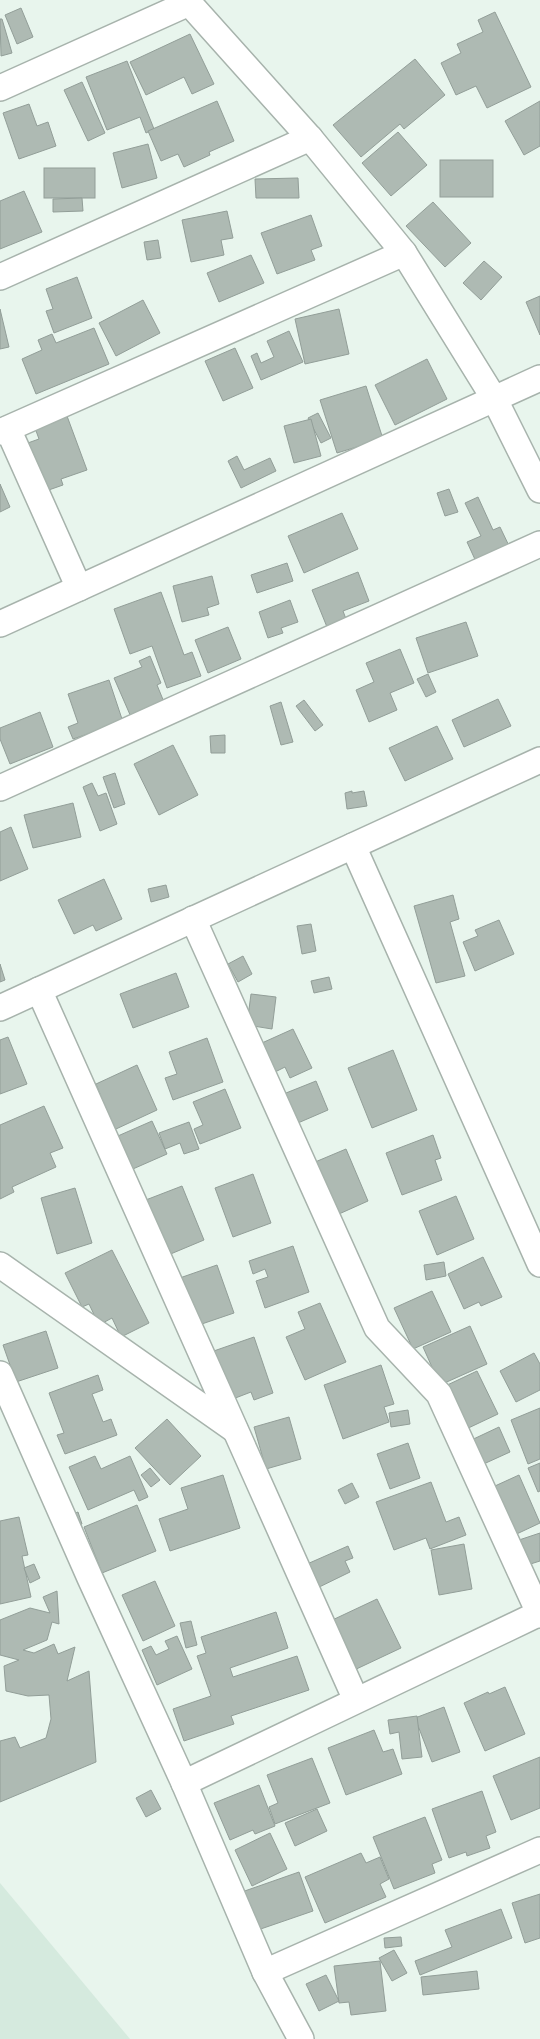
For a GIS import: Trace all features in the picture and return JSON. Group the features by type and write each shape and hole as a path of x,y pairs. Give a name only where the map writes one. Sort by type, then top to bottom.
{"street":[{"path":"0,88 190,4 310,138 404,253 495,400 540,490"},
{"path":"0,277 310,138"},
{"path":"79,588 4,430 404,253"},
{"path":"0,624 540,378"},
{"path":"0,788 540,544"},
{"path":"0,1008 540,760"},
{"path":"353,846 540,1264"},
{"path":"184,1783 540,1614 439,1394 377,1328 193,919"},
{"path":"39,990 356,1700"},
{"path":"0,1265 236,1431"},
{"path":"0,1374 90,1578 184,1783 265,1972 300,2039"},
{"path":"265,1972 540,1850"}],"shaded area":[{"path":"0,1883 130,2039 0,2039"}],"building":[{"path":"21,8 33,37 17,44 5,15"},
{"path":"495,12 531,87 487,108 476,86 456,95 441,63 461,53 457,44 483,32 478,20"},
{"path":"0,19 2,19 12,53 1,56"},
{"path":"190,34 214,84 192,94 184,77 146,95 130,62"},
{"path":"415,59 445,95 404,129 400,124 361,157 333,125"},
{"path":"127,61 154,129 146,133 140,117 107,130 86,77"},
{"path":"82,82 105,133 88,141 64,90"},
{"path":"217,101 234,141 209,152 210,155 184,167 178,154 161,161 148,131"},
{"path":"540,101 540,146 524,155 505,121"},
{"path":"29,104 37,126 48,122 56,146 19,159 3,113"},
{"path":"398,132 427,165 391,196 362,163"},
{"path":"148,144 157,178 122,188 113,153"},
{"path":"440,160 493,160 493,197 440,197"},
{"path":"44,168 95,168 95,198 44,198"},
{"path":"298,178 299,198 256,198 255,179"},
{"path":"24,191 42,232 0,249 0,201"},
{"path":"82,198 83,211 53,212 53,199"},
{"path":"433,202 471,243 445,267 406,226"},
{"path":"227,211 233,238 221,240 224,255 191,262 182,220"},
{"path":"311,215 322,246 311,250 315,260 277,274 261,233"},
{"path":"158,240 161,258 147,260 144,242"},
{"path":"251,255 264,283 219,302 207,273"},
{"path":"484,261 502,277 481,300 463,283"},
{"path":"77,277 92,318 54,333 46,311 53,309 46,289"},
{"path":"540,296 540,335 526,302"},
{"path":"143,300 160,333 116,356 99,323"},
{"path":"0,309 9,347 0,349"},
{"path":"339,309 349,354 305,364 295,319"},
{"path":"94,328 109,364 36,394 22,359 42,350 38,340 52,334 56,343"},
{"path":"289,331 303,362 261,380 251,356 257,353 261,363 274,357 267,341"},
{"path":"235,348 253,388 223,401 205,361"},
{"path":"427,359 447,399 395,425 375,385"},
{"path":"366,386 383,439 337,453 320,400"},
{"path":"318,413 331,438 321,443 308,418"},
{"path":"67,416 87,470 61,479 63,485 43,492 25,444 39,439 35,428"},
{"path":"311,419 321,456 294,463 284,426"},
{"path":"237,456 244,470 270,458 276,471 241,488 228,461"},
{"path":"0,484 10,507 0,512"},
{"path":"449,489 458,512 445,516 437,493"},
{"path":"478,497 493,530 500,527 511,550 478,566 467,542 481,536 465,503"},
{"path":"342,513 358,549 304,573 288,536"},
{"path":"287,563 293,581 257,593 251,575"},
{"path":"358,572 369,601 343,611 346,619 327,627 312,590"},
{"path":"212,576 219,604 207,608 209,615 182,622 173,586"},
{"path":"161,592 184,655 192,652 201,676 167,688 152,646 130,654 114,609"},
{"path":"290,600 298,622 281,628 283,633 268,638 259,612"},
{"path":"466,622 478,656 428,673 416,638"},
{"path":"228,627 241,659 208,673 195,640"},
{"path":"400,649 414,683 390,693 397,710 369,722 356,690 374,682 366,663"},
{"path":"150,656 161,683 157,685 164,702 131,717 114,678 142,667 139,661"},
{"path":"428,674 436,692 426,697 417,679"},
{"path":"109,680 123,722 73,739 68,727 78,723 68,694"},
{"path":"498,699 511,726 464,747 452,720"},
{"path":"304,700 323,725 315,731 296,706"},
{"path":"281,702 293,742 281,745 270,706"},
{"path":"40,712 53,747 10,764 0,739 0,728"},
{"path":"437,726 453,759 405,781 389,748"},
{"path":"225,735 225,753 211,753 210,736"},
{"path":"173,745 198,795 159,815 134,764"},
{"path":"115,773 125,804 114,808 103,777"},
{"path":"92,783 98,796 106,793 117,824 100,831 83,787"},
{"path":"352,791 352,793 364,791 367,806 347,809 345,793"},
{"path":"73,803 81,837 33,848 24,815"},
{"path":"11,827 28,869 0,881 0,832"},
{"path":"104,879 122,919 96,931 93,925 74,934 58,900"},
{"path":"166,885 169,897 151,902 148,889"},
{"path":"453,895 459,919 450,922 465,976 436,983 414,906"},
{"path":"499,920 514,954 475,971 463,942 478,936 475,930"},
{"path":"311,924 316,951 302,954 297,926"},
{"path":"243,956 252,974 238,982 228,964"},
{"path":"0,964 5,980 0,982"},
{"path":"176,973 189,1007 133,1028 120,994"},
{"path":"329,977 332,989 314,993 311,981"},
{"path":"251,994 276,997 272,1029 247,1025"},
{"path":"293,1029 312,1068 290,1078 285,1067 267,1076 253,1047"},
{"path":"8,1037 27,1084 0,1094 0,1040"},
{"path":"207,1038 223,1082 173,1100 165,1078 177,1074 169,1052"},
{"path":"393,1050 417,1110 372,1128 348,1068"},
{"path":"137,1065 157,1110 103,1135 87,1099 100,1094 96,1084"},
{"path":"316,1081 328,1110 284,1129 271,1099"},
{"path":"225,1089 241,1128 200,1144 194,1129 203,1125 193,1102"},
{"path":"44,1106 63,1148 50,1153 56,1167 12,1187 14,1192 0,1199 0,1125"},
{"path":"152,1121 167,1154 126,1172 111,1139"},
{"path":"189,1122 199,1149 184,1154 180,1143 165,1149 159,1133"},
{"path":"433,1135 441,1158 435,1160 442,1180 402,1195 386,1153"},
{"path":"346,1149 368,1201 330,1218 308,1165"},
{"path":"253,1174 271,1223 233,1237 215,1188"},
{"path":"182,1186 204,1240 161,1258 138,1203"},
{"path":"75,1188 92,1243 57,1254 41,1198"},
{"path":"456,1196 474,1239 437,1255 419,1211"},
{"path":"293,1246 309,1292 265,1308 256,1281 268,1277 265,1269 253,1274 249,1261"},
{"path":"112,1250 149,1323 121,1337 112,1318 99,1325 89,1304 82,1307 65,1273"},
{"path":"483,1257 502,1297 481,1306 479,1302 464,1309 448,1274"},
{"path":"444,1262 446,1276 426,1280 424,1265"},
{"path":"217,1265 234,1313 190,1328 174,1280"},
{"path":"432,1291 451,1332 413,1349 394,1308"},
{"path":"320,1303 346,1362 305,1380 286,1337 305,1329 298,1312"},
{"path":"470,1326 487,1364 440,1385 423,1347"},
{"path":"46,1331 58,1368 16,1382 3,1345"},
{"path":"254,1337 273,1393 254,1400 251,1392 225,1402 208,1353"},
{"path":"534,1353 540,1364 540,1390 516,1402 500,1371"},
{"path":"381,1365 394,1404 384,1407 389,1422 343,1439 324,1385"},
{"path":"477,1371 498,1414 462,1431 441,1388"},
{"path":"98,1375 103,1390 92,1394 103,1422 111,1419 117,1435 65,1454 57,1435 64,1433 49,1393"},
{"path":"540,1408 540,1459 528,1464 511,1420"},
{"path":"408,1410 410,1424 391,1427 389,1413"},
{"path":"289,1417 301,1459 266,1469 254,1427"},
{"path":"167,1419 201,1456 170,1485 135,1448"},
{"path":"499,1427 510,1452 477,1467 465,1443"},
{"path":"408,1443 420,1478 390,1489 377,1454"},
{"path":"95,1456 101,1469 130,1456 148,1497 139,1501 134,1490 88,1510 69,1467"},
{"path":"540,1463 540,1491 538,1492 528,1468"},
{"path":"150,1468 160,1480 151,1487 141,1475"},
{"path":"223,1475 240,1528 170,1551 159,1519 188,1509 181,1488"},
{"path":"519,1475 540,1523 506,1539 484,1491"},
{"path":"431,1482 446,1522 459,1517 466,1535 430,1549 426,1538 394,1550 376,1502"},
{"path":"352,1483 359,1497 345,1504 338,1490"},
{"path":"137,1505 156,1551 102,1573 84,1527"},
{"path":"78,1512 82,1524 71,1528 67,1516"},
{"path":"19,1517 28,1555 22,1556 31,1597 0,1604 0,1521"},
{"path":"540,1533 540,1561 524,1566 516,1541"},
{"path":"464,1544 472,1589 439,1595 431,1550"},
{"path":"348,1546 353,1558 345,1561 350,1572 309,1592 298,1568"},
{"path":"34,1564 40,1578 30,1583 24,1568"},
{"path":"155,1581 175,1626 143,1641 122,1595"},
{"path":"57,1591 59,1624 52,1622 47,1640 23,1650 34,1653 54,1644 58,1654 75,1647 67,1681 89,1671 96,1762 0,1802 0,1741 15,1737 20,1748 46,1738 51,1719 49,1695 28,1696 6,1691 4,1666 19,1660 0,1655 0,1620 30,1608 50,1613 43,1597"},
{"path":"377,1599 401,1648 350,1672 326,1623"},
{"path":"276,1612 288,1648 230,1668 233,1677 297,1656 309,1690 231,1716 234,1724 184,1741 173,1709 211,1696 197,1656 206,1653 201,1637"},
{"path":"191,1621 197,1645 186,1648 180,1623"},
{"path":"177,1636 192,1669 157,1685 142,1650 151,1646 156,1655 169,1649 165,1641"},
{"path":"505,1687 525,1734 485,1751 464,1703 488,1692 489,1694"},
{"path":"444,1707 460,1752 432,1762 415,1718"},
{"path":"417,1716 422,1757 402,1759 399,1732 390,1734 388,1720"},
{"path":"374,1730 383,1752 393,1749 402,1774 346,1795 328,1748"},
{"path":"540,1757 540,1808 511,1820 493,1776"},
{"path":"312,1758 330,1803 275,1824 269,1807 278,1803 267,1775"},
{"path":"259,1785 275,1826 255,1834 253,1830 230,1840 214,1803"},
{"path":"151,1790 161,1809 146,1817 136,1798"},
{"path":"482,1791 496,1832 486,1836 490,1848 467,1856 466,1852 449,1858 432,1809"},
{"path":"317,1809 327,1831 295,1846 285,1823"},
{"path":"425,1817 442,1860 432,1864 435,1873 394,1889 373,1837"},
{"path":"270,1833 287,1869 252,1886 235,1850"},
{"path":"361,1853 366,1863 380,1857 389,1879 380,1884 386,1897 325,1923 305,1877"},
{"path":"299,1872 313,1911 252,1932 239,1893"},
{"path":"540,1894 540,1938 525,1943 512,1903"},
{"path":"501,1909 512,1938 420,1975 415,1961 452,1947 445,1930"},
{"path":"401,1937 402,1946 385,1948 384,1938"},
{"path":"394,1950 407,1973 392,1981 379,1958"},
{"path":"380,1961 386,2011 351,2015 349,2002 339,2003 334,1966"},
{"path":"477,1971 479,1989 423,1995 421,1977"},
{"path":"326,1975 339,2001 319,2011 306,1984"}]}
